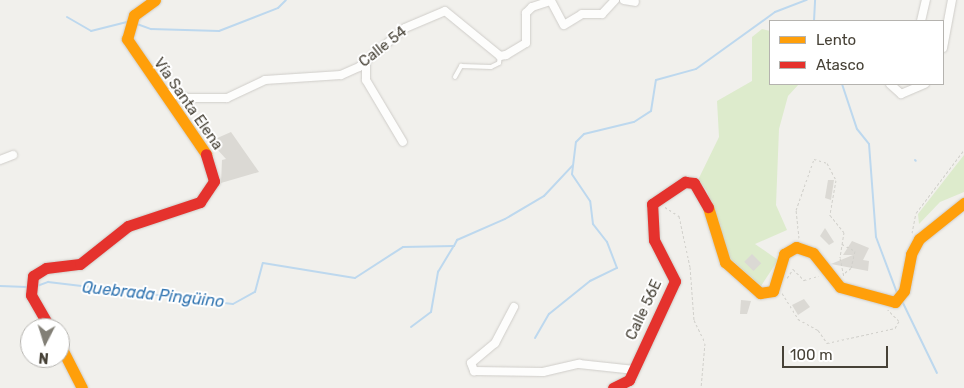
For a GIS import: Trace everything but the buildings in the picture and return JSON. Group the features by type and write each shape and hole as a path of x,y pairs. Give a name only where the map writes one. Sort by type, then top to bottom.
{"street":[{"name":"Vía Santa Elena","path":"44,318 31,295 33,276 46,268 80,264 128,226 200,202 207,195 214,170 132,50 128,27 134,15 155,0"},
{"path":"500,56 526,43 526,13 532,6 551,1 564,25 582,14 602,14 615,0"},
{"path":"624,0 635,2"},
{"path":"921,20 926,0"},
{"path":"944,43 952,0"},
{"name":"Calle 54","path":"162,92 188,98 227,98 265,80 341,75 366,61 405,28 445,11 500,56"},
{"path":"366,61 366,80 403,142"},
{"path":"891,85 901,94 923,85"},
{"path":"0,160 13,155"},
{"path":"654,208 652,204 685,182 694,183 707,204 717,248 725,262 760,293 776,286 784,254 797,247 813,253 840,287 883,303 898,299 911,254 919,239 964,203"},
{"name":"Calle 56E","path":"613,388 629,380 635,370 675,281 654,240 654,208"},
{"path":"514,307 495,343 471,363 474,371 543,372 579,364 635,370"},
{"path":"70,365 82,388"}],"lane":[{"path":"455,76 460,66 491,67 499,63 500,56"}],"path":[{"path":"910,238 916,213 964,150"},
{"path":"797,247 801,244 796,233 796,210 814,159 827,163 834,173 830,216 842,226 843,274 855,292"},
{"path":"654,208 669,207 679,216 694,290 694,320 705,343 701,388"},
{"path":"841,244 855,251 851,268 843,274"},
{"path":"828,273 804,280 793,269 776,286 795,315 818,330 826,343 895,328 899,320 883,303"}],"green space":[{"path":"762,29 769,31 769,85 798,85 788,96 779,129 776,205 787,230 755,244 778,260 761,286 725,254 707,191 698,180 719,137 717,101 752,81 752,37"},
{"path":"964,155 964,192 940,202 919,224 918,214"}],"waterway":[{"path":"137,24 151,29 219,31 278,8 286,0"},
{"path":"535,338 549,314 590,281 617,268 607,242 593,224 590,201 572,174 576,142 584,134 634,122 651,111 656,80 696,69 775,12 807,0"},
{"path":"814,20 815,0"},
{"path":"67,17 91,31 128,22"},
{"path":"842,85 857,129 869,144 876,237 897,293"},
{"name":"Quebrada Pingüino","path":"37,286 48,282 233,304 255,292 263,263 355,278 403,247 454,246 457,240 505,219 544,196 573,165"},
{"path":"411,327 431,312 438,272 453,247"},
{"name":"Quebrada Pingüino","path":"0,286 27,287"},
{"path":"902,301 937,373"}],"traffic: slow":[{"path":"155,0 134,15 127,39 206,154"},
{"path":"708,207 725,262 760,293 773,291 784,254 796,247 813,253 840,287 895,302 904,291 911,254 919,239 964,203"},
{"path":"70,365 82,388"}],"traffic: jam":[{"path":"44,318 31,295 33,276 46,268 80,264 128,226 200,202 214,181 206,154"},
{"path":"613,388 629,380 675,281 654,240 652,204 685,182 694,183 708,207"}]}
